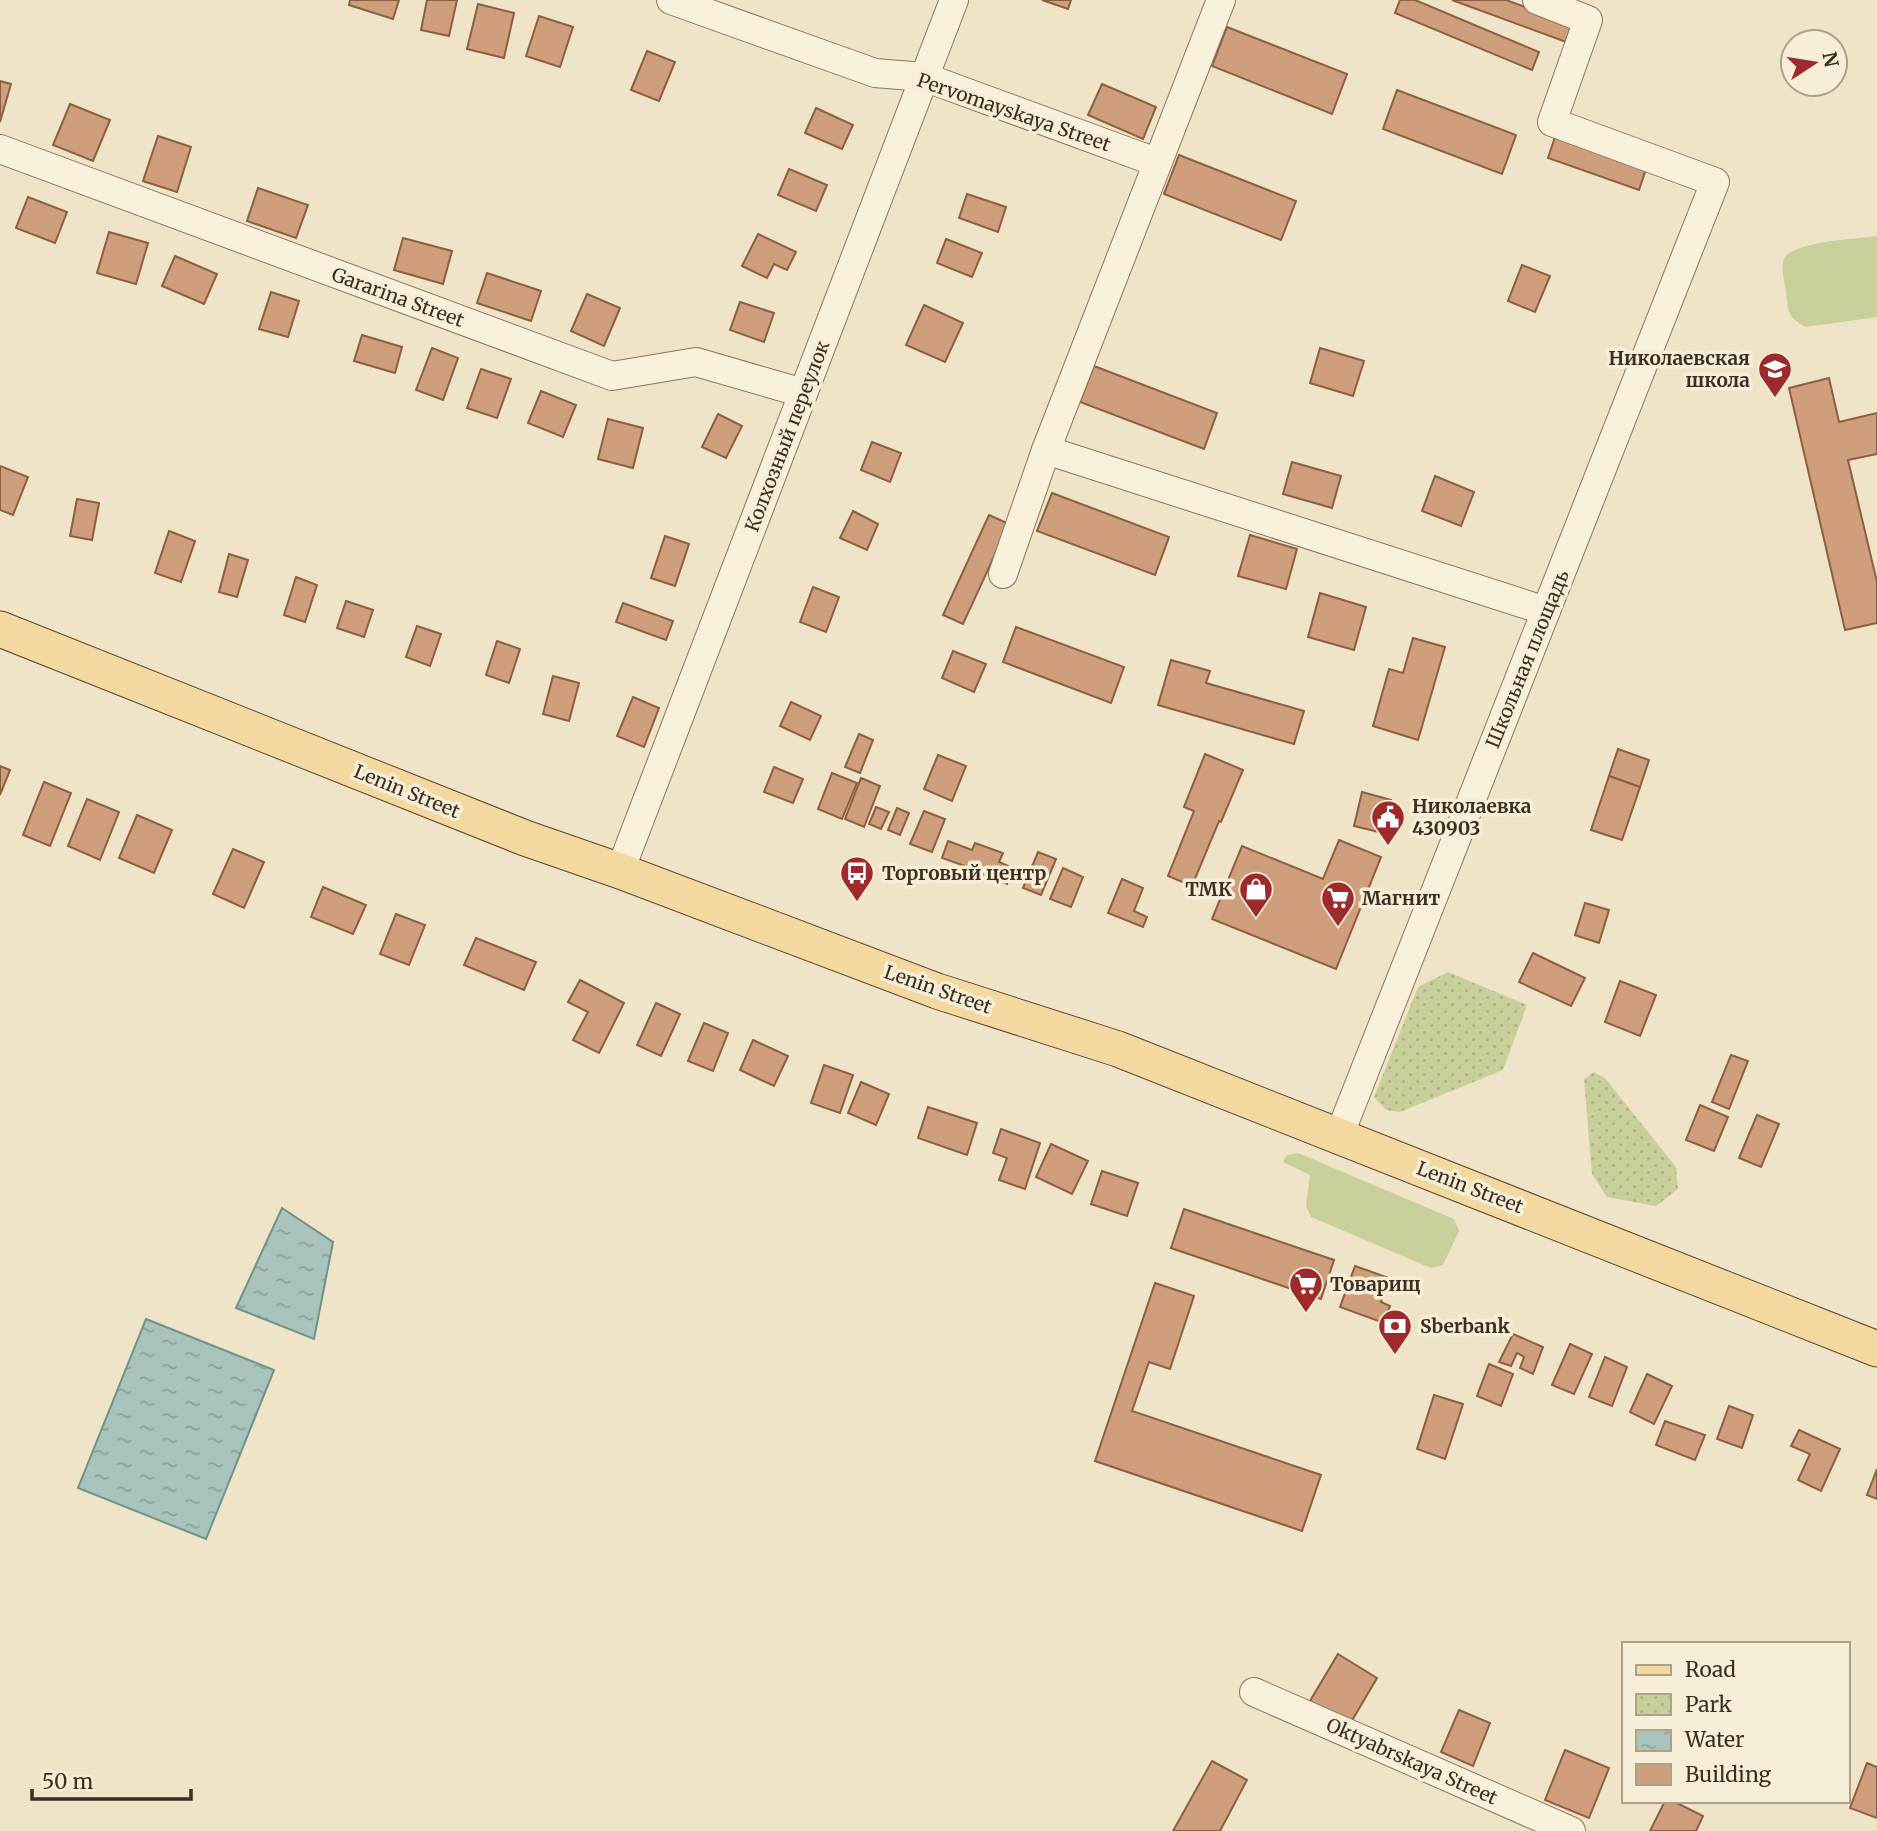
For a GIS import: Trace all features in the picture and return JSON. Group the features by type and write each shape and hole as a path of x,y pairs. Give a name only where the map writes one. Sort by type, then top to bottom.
{"main road":[{"name":"Lenin Street","path":"0,629 525,838 620,871 937,991 1118,1049 1877,1349"}],"street":[{"name":"Pervomayskaya Street","path":"671,0 875,73 924,78 1156,162"},
{"name":"Колхозный переулок","path":"620,871 954,0"},
{"path":"1003,574 1046,450 1221,0"},
{"name":"Школьная площадь","path":"1339,1136 1715,182 1552,122 1588,20 1537,0"},
{"name":"Gararina Street","path":"0,149 612,376 696,362 803,393"},
{"path":"1046,450 1546,611"},
{"name":"Oktyabrskaya Street","path":"1254,1692 1571,1831"}],"green space":[{"path":"1877,236 1877,317 1806,327 1792,317 1788,309 1783,271 1784,259 1790,253 1812,245"},
{"path":"1448,972 1527,1005 1503,1070 1400,1112 1386,1110 1374,1097 1418,987"},
{"path":"1594,1072 1605,1078 1676,1167 1678,1189 1656,1206 1607,1197 1592,1174 1584,1079"},
{"path":"1298,1153 1454,1219 1459,1231 1443,1265 1431,1268 1311,1217 1306,1206 1310,1175 1283,1162 1287,1155"}],"water":[{"path":"282,1208 333,1242 314,1339 236,1308"},
{"path":"146,1319 274,1370 206,1539 78,1488"}],"building":[{"path":"350,0 399,0 393,19 349,5"},
{"path":"427,0 457,0 449,36 421,30"},
{"path":"1042,0 1071,0 1068,9"},
{"path":"1400,0 1415,0 1539,52 1532,70 1395,13"},
{"path":"1452,0 1506,0 1572,24 1566,42"},
{"path":"478,4 514,13 504,58 467,49"},
{"path":"539,16 573,27 560,67 526,56"},
{"path":"1227,27 1347,74 1332,114 1212,66"},
{"path":"647,51 675,62 659,101 631,90"},
{"path":"0,81 11,84 0,122"},
{"path":"1102,84 1156,107 1143,139 1088,115"},
{"path":"1397,90 1516,135 1502,174 1383,129"},
{"path":"70,104 110,120 93,161 53,145"},
{"path":"816,108 853,125 842,149 805,133"},
{"path":"158,136 191,147 177,192 143,181"},
{"path":"1555,137 1646,169 1639,190 1548,158"},
{"path":"1179,155 1296,201 1281,240 1164,194"},
{"path":"789,169 827,185 816,211 778,195"},
{"path":"258,188 308,205 296,238 247,221"},
{"path":"967,194 1006,207 998,232 959,218"},
{"path":"28,197 67,212 55,243 16,228"},
{"path":"109,232 148,243 136,284 97,273"},
{"path":"758,234 796,252 787,270 774,264 767,278 742,266"},
{"path":"403,238 452,251 443,284 394,270"},
{"path":"946,239 982,253 972,277 937,263"},
{"path":"175,256 217,274 204,304 162,286"},
{"path":"1522,265 1550,276 1535,312 1508,301"},
{"path":"487,273 541,291 531,321 477,303"},
{"path":"271,292 299,301 288,337 259,329"},
{"path":"587,294 620,308 604,346 571,331"},
{"path":"740,302 774,313 764,342 730,330"},
{"path":"924,305 963,323 945,362 906,345"},
{"path":"362,335 402,347 395,373 354,361"},
{"path":"432,348 458,358 443,400 416,390"},
{"path":"1320,348 1364,361 1353,396 1310,383"},
{"path":"1094,366 1217,413 1204,449 1080,402"},
{"path":"481,369 511,379 497,418 467,408"},
{"path":"1829,378 1839,422 1877,413 1877,454 1848,460 1877,582 1877,623 1845,630 1789,388"},
{"path":"541,391 576,405 563,437 528,423"},
{"path":"718,414 742,426 726,458 702,447"},
{"path":"608,419 643,428 633,468 598,459"},
{"path":"872,442 901,453 890,482 861,470"},
{"path":"1292,462 1341,476 1332,508 1283,494"},
{"path":"0,466 28,477 13,515 0,510"},
{"path":"1435,476 1474,492 1461,526 1422,511"},
{"path":"1052,493 1169,537 1155,575 1037,531"},
{"path":"77,499 99,503 92,540 70,536"},
{"path":"853,511 878,524 867,550 840,538"},
{"path":"989,515 1009,524 963,624 943,615"},
{"path":"169,531 195,541 181,582 155,573"},
{"path":"1250,535 1297,549 1286,589 1238,576"},
{"path":"665,536 689,544 675,586 651,578"},
{"path":"229,554 248,560 237,597 219,592"},
{"path":"296,577 317,585 305,622 284,615"},
{"path":"813,587 839,597 826,632 800,622"},
{"path":"1320,593 1366,607 1354,650 1308,637"},
{"path":"346,601 373,610 364,637 337,628"},
{"path":"623,603 673,621 666,640 616,622"},
{"path":"417,626 441,634 430,666 406,657"},
{"path":"1016,627 1124,667 1111,703 1003,662"},
{"path":"1413,638 1445,647 1418,740 1373,726 1389,669 1403,673"},
{"path":"497,641 520,649 509,683 486,675"},
{"path":"953,651 986,664 974,692 942,678"},
{"path":"1171,660 1210,671 1206,683 1304,711 1294,744 1158,705"},
{"path":"553,676 579,683 569,721 543,714"},
{"path":"633,697 659,708 644,747 617,736"},
{"path":"791,702 821,716 810,740 780,726"},
{"path":"859,734 873,740 860,773 845,767"},
{"path":"1618,749 1649,760 1640,787 1609,776"},
{"path":"1205,754 1243,770 1192,886 1168,876 1194,811 1184,807"},
{"path":"938,755 966,766 952,801 924,789"},
{"path":"0,766 10,770 0,795"},
{"path":"774,767 803,779 793,803 764,792"},
{"path":"832,773 857,783 842,819 818,809"},
{"path":"1609,776 1640,787 1622,840 1591,830"},
{"path":"861,778 880,786 864,827 845,819"},
{"path":"44,782 71,793 50,846 23,835"},
{"path":"1362,792 1391,800 1383,833 1354,826"},
{"path":"87,799 119,812 100,860 68,846"},
{"path":"876,807 889,812 881,829 869,824"},
{"path":"897,808 909,813 900,835 888,830"},
{"path":"924,811 945,819 932,852 910,844"},
{"path":"137,815 172,830 154,873 119,858"},
{"path":"1339,840 1381,857 1336,969 1212,919 1242,846 1323,879"},
{"path":"948,841 972,850 975,843 1003,853 999,862 1013,868 1007,884 987,876 985,882 965,874 968,867 942,858"},
{"path":"233,849 264,862 244,908 213,894"},
{"path":"1038,852 1056,859 1041,895 1023,888"},
{"path":"1063,868 1083,877 1071,907 1050,899"},
{"path":"1122,879 1143,888 1134,911 1147,917 1143,927 1108,913"},
{"path":"323,887 366,905 353,934 311,917"},
{"path":"1585,903 1609,910 1599,943 1575,935"},
{"path":"396,914 425,925 409,965 380,954"},
{"path":"476,938 536,962 524,990 464,965"},
{"path":"1533,953 1585,978 1571,1006 1519,982"},
{"path":"580,980 624,1003 599,1053 573,1040 588,1012 568,1002"},
{"path":"1620,981 1656,995 1640,1036 1605,1022"},
{"path":"656,1003 680,1014 661,1056 637,1045"},
{"path":"704,1023 728,1033 713,1071 688,1061"},
{"path":"753,1040 788,1056 774,1086 740,1070"},
{"path":"1731,1055 1748,1061 1729,1109 1712,1102"},
{"path":"824,1065 853,1075 840,1113 811,1103"},
{"path":"861,1082 889,1094 876,1125 848,1113"},
{"path":"1700,1105 1728,1117 1714,1151 1686,1140"},
{"path":"928,1107 977,1123 967,1155 918,1138"},
{"path":"1757,1115 1779,1124 1761,1167 1739,1158"},
{"path":"1001,1129 1040,1143 1025,1189 999,1180 1007,1158 993,1153"},
{"path":"1051,1144 1088,1161 1072,1194 1036,1177"},
{"path":"1102,1171 1138,1183 1127,1216 1091,1204"},
{"path":"1184,1209 1334,1260 1321,1299 1171,1248"},
{"path":"1355,1266 1389,1278 1381,1302 1390,1306 1384,1323 1340,1307"},
{"path":"1155,1283 1194,1296 1170,1369 1149,1362 1132,1411 1321,1475 1302,1531 1095,1461"},
{"path":"1513,1334 1543,1347 1533,1374 1520,1368 1524,1357 1517,1353 1511,1366 1499,1362"},
{"path":"1570,1344 1592,1354 1574,1394 1552,1385"},
{"path":"1605,1357 1627,1367 1612,1406 1589,1397"},
{"path":"1489,1364 1513,1374 1501,1406 1477,1396"},
{"path":"1647,1374 1672,1386 1654,1424 1630,1412"},
{"path":"1434,1395 1463,1404 1445,1459 1417,1449"},
{"path":"1729,1406 1753,1415 1742,1448 1717,1439"},
{"path":"1665,1421 1705,1435 1695,1460 1656,1445"},
{"path":"1799,1430 1840,1449 1821,1491 1798,1480 1810,1454 1791,1446"},
{"path":"1877,1469 1877,1499 1867,1495"},
{"path":"1338,1654 1377,1678 1350,1724 1310,1701"},
{"path":"1459,1710 1490,1723 1473,1766 1441,1752"},
{"path":"1565,1750 1609,1768 1589,1818 1545,1800"},
{"path":"1212,1761 1247,1780 1220,1831 1173,1831"},
{"path":"1867,1763 1877,1767 1877,1818 1850,1808"},
{"path":"1664,1803 1677,1803 1703,1816 1696,1831 1650,1831"}],"place":[{"name":"Николаевская школа","path":"1775,399"},
{"name":"Николаевка 430903","path":"1388,847"},
{"name":"Торговый центр","path":"857,903"},
{"name":"ТМК","path":"1256,919"},
{"name":"Магнит","path":"1338,928"},
{"name":"Товарищ","path":"1306,1314"},
{"name":"Sberbank","path":"1395,1356"}]}
